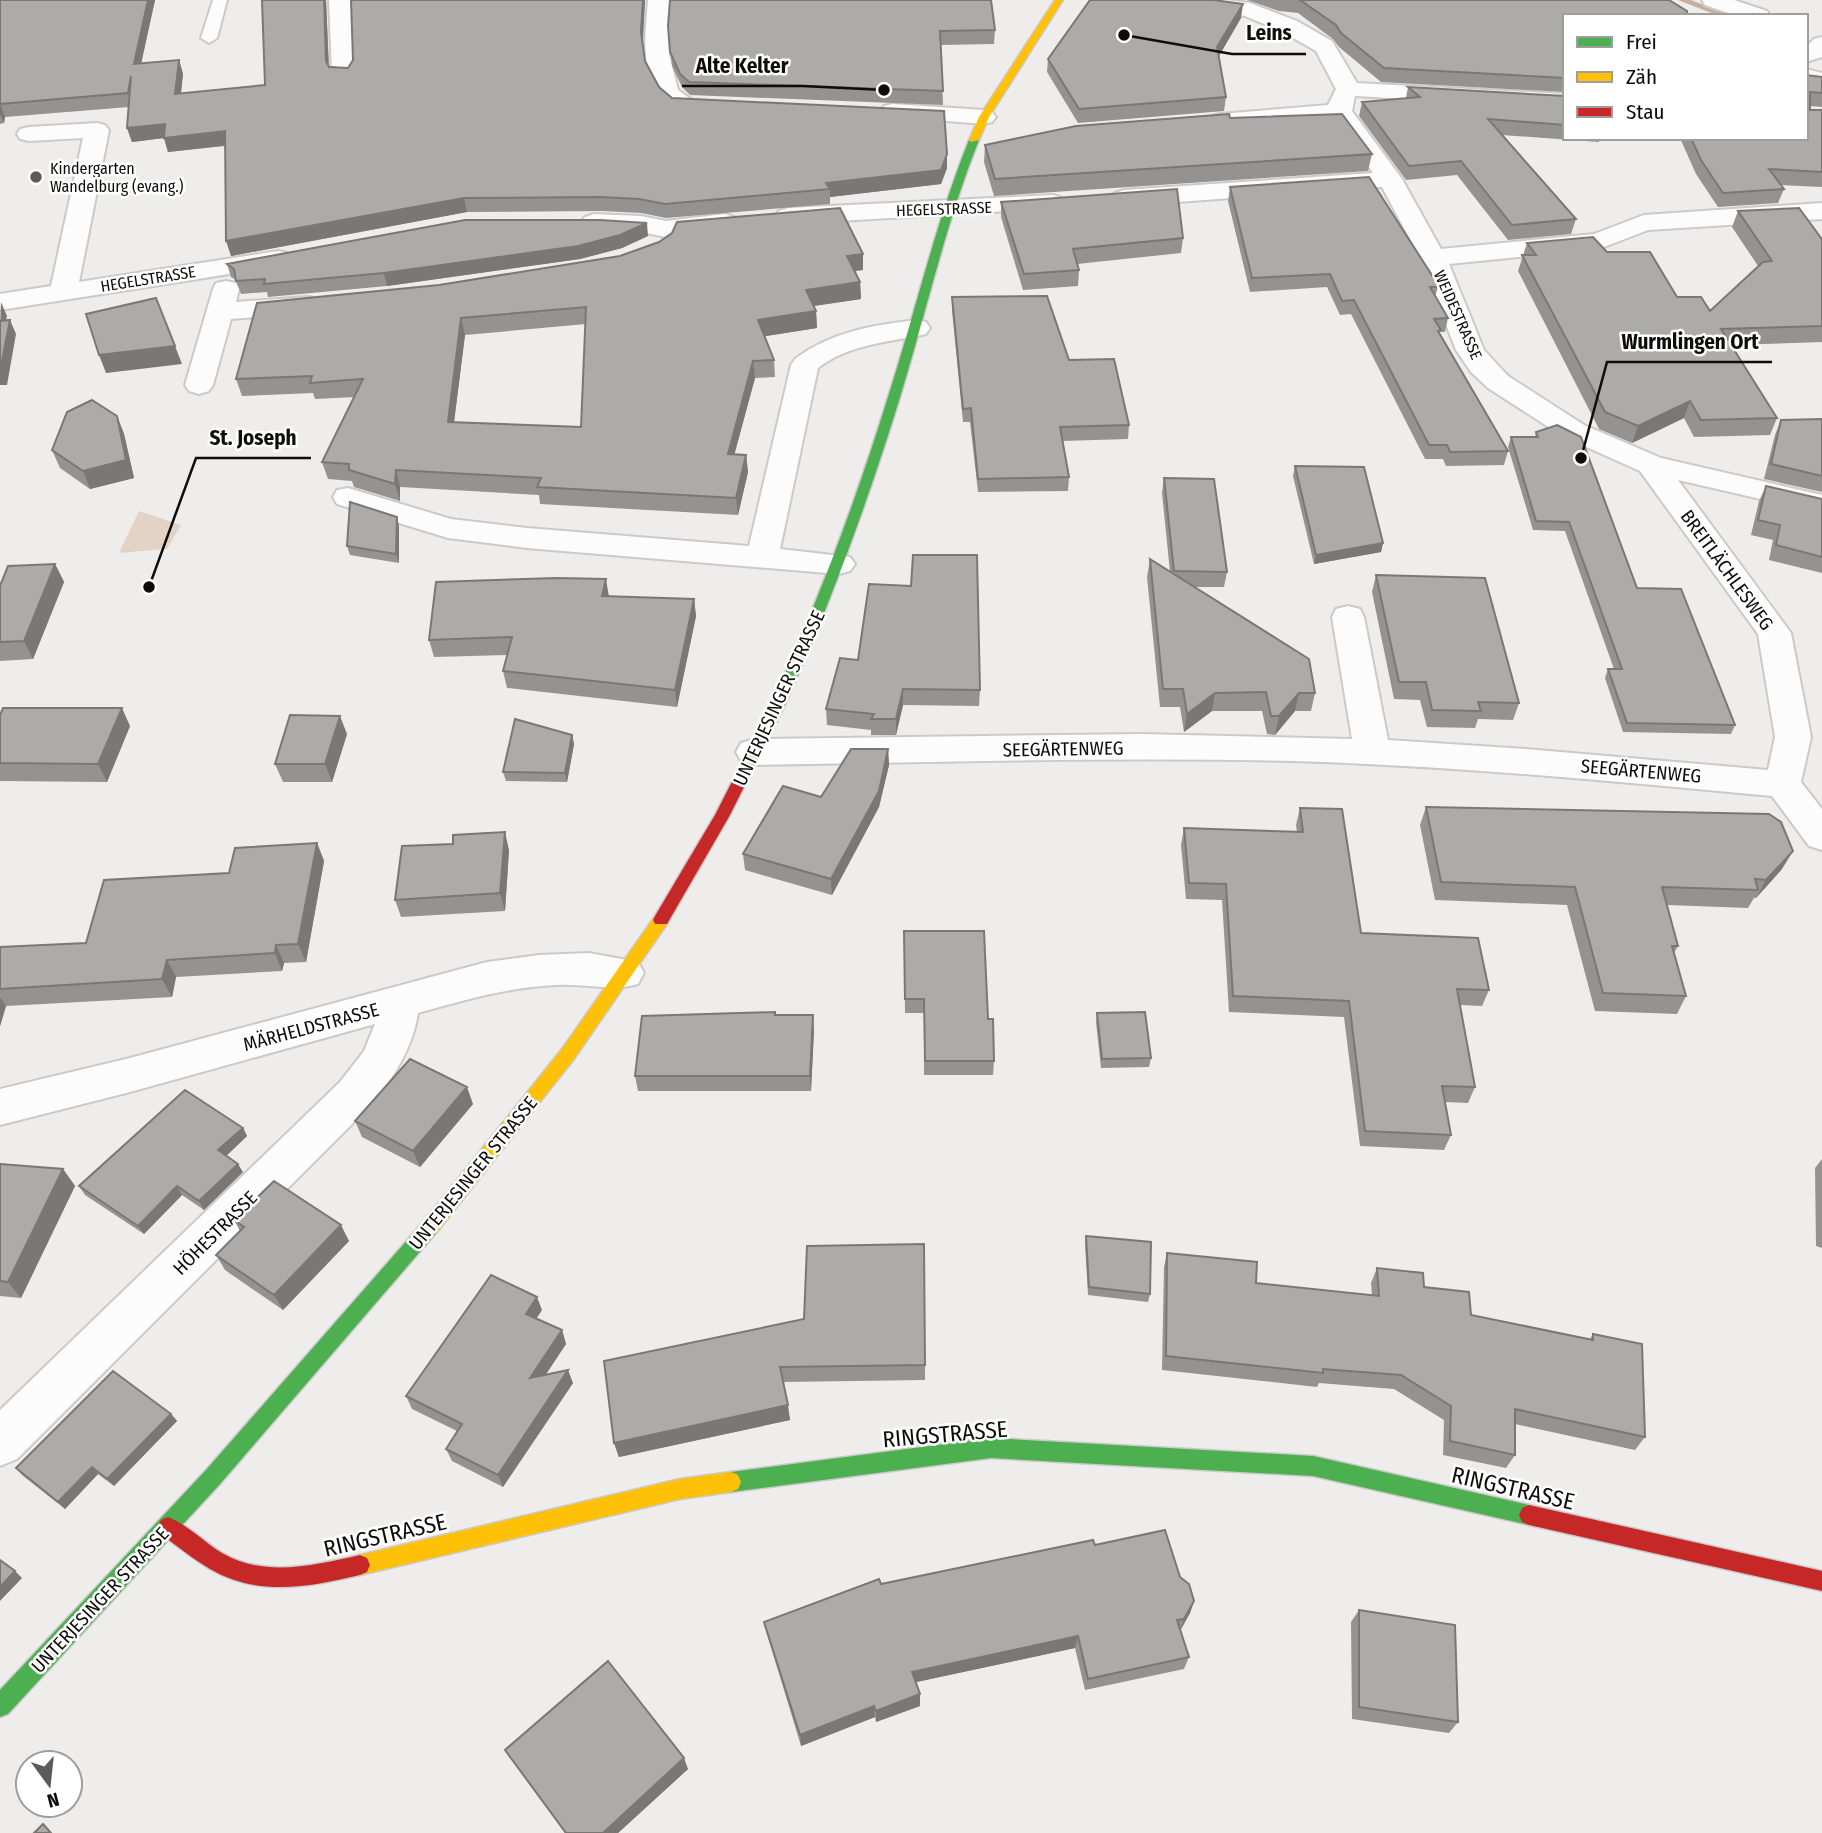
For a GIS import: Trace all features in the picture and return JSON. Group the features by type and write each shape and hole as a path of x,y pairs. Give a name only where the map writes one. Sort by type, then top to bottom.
{"main road":[{"name":"UNTERJESINGER STRASSE","path":"0,1706 168,1527 375,1294 464,1186 522,1114 624,973 702,854 754,752 839,564 916,328 964,159 984,117 1059,0"},
{"name":"RINGSTRASSE","path":"168,1527 227,1567 265,1578 313,1576 680,1489 990,1448 1314,1466 1822,1581"}],"street":[{"path":"340,0 342,74"},
{"path":"659,0 657,51 664,84 673,100 700,108 737,108"},
{"name":"WEIDESTRASSE","path":"1181,0 1250,10 1289,26 1324,46 1342,74 1344,100 1433,258 1470,350 1481,366 1520,398 1574,431 1651,464 1822,504"},
{"path":"1713,0 1753,14"},
{"path":"1808,54 1819,50 1822,44"},
{"path":"1203,122 1344,100 1563,101"},
{"path":"865,110 984,117"},
{"path":"29,134 97,130 63,293"},
{"path":"1101,199 1390,179"},
{"name":"HEGELSTRASSE","path":"568,222 640,224 666,229 871,211 949,210 1073,201"},
{"path":"1433,258 1599,241 1644,223 1822,211"},
{"path":"646,253 662,243 666,229"},
{"name":"HEGELSTRASSE","path":"0,302 298,256"},
{"path":"199,385 233,267"},
{"path":"219,312 330,303"},
{"path":"762,557 805,365 819,353 838,344 916,328"},
{"name":"BREITLÄCHLESWEG","path":"1651,464 1774,633 1793,737 1783,785"},
{"path":"348,497 448,528 527,538 839,564"},
{"path":"1348,617 1372,752"},
{"name":"SEEGÄRTENWEG","path":"754,752 1152,748 1372,752 1589,766 1783,785"},
{"path":"1783,785 1822,836"},
{"name":"MÄRHELDSTRASSE","path":"0,1107 487,978 529,971 590,967 624,973"},
{"name":"HÖHESTRASSE","path":"0,1443 355,1094 380,1066 392,1039 399,1003"}],"lane":[{"path":"209,38 220,0"}],"shaded area":[{"path":"139,511 181,525 167,549 119,553"}],"building":[{"path":"0,0 148,0 134,64 179,60 175,94 265,85 262,0 324,0 326,61 329,67 348,68 353,60 351,0 643,0 641,32 645,61 659,87 672,98 944,111 947,154 941,170 826,183 830,189 665,204 639,199 600,197 464,198 226,241 225,131 164,138 165,124 127,128 131,76 128,93 0,104"},
{"path":"670,0 991,0 995,30 940,31 943,91 689,82 680,74 670,52"},
{"path":"1090,0 1214,0 1243,4 1217,47 1226,97 1079,109 1048,59"},
{"path":"1300,0 1669,0 1687,11 1687,14 1563,14 1563,78 1384,68 1341,33 1336,25"},
{"path":"1808,75 1822,77 1822,93 1810,92 1810,110 1822,110 1822,172 1769,169 1784,189 1723,193 1701,160 1692,140 1808,140"},
{"path":"1408,87 1563,96 1563,125 1488,119 1576,219 1512,225 1461,161 1409,166 1362,102 1420,97"},
{"path":"1229,114 1230,118 1342,114 1372,154 995,179 985,145 1076,126"},
{"path":"1369,177 1435,280 1438,287 1430,287 1448,318 1434,319 1441,330 1438,331 1508,451 1450,452 1447,445 1429,445 1354,300 1342,301 1330,274 1252,278 1230,187"},
{"path":"1177,189 1183,238 1073,249 1079,270 1024,274 1001,202"},
{"path":"840,208 863,254 847,256 860,282 806,290 816,311 758,320 774,360 753,361 728,454 746,455 736,498 537,487 541,478 396,470 395,484 349,470 349,464 322,462 363,379 310,383 312,376 236,379 257,303 439,285 620,256 659,242 672,233 677,222","holes":["586,307 581,427 448,422 461,318"]},
{"path":"1799,208 1822,241 1822,326 1721,329 1777,418 1701,420 1690,401 1638,426 1605,412 1522,255 1536,255 1527,243 1593,237 1607,252 1650,252 1677,297 1701,297 1710,311 1763,262 1772,261 1738,211"},
{"path":"465,220 600,220 647,223 620,235 578,246 384,273 264,284 265,279 236,281 234,269 227,264"},
{"path":"1047,296 1069,360 1114,359 1129,425 1060,427 1069,477 978,479 971,408 963,409 952,297"},
{"path":"156,298 175,346 99,355 86,314"},
{"path":"10,320 0,371 0,321"},
{"path":"92,400 117,416 126,460 83,471 52,450 67,412"},
{"path":"1822,419 1822,476 1771,464 1781,420"},
{"path":"1557,425 1581,437 1637,588 1681,589 1735,725 1627,723 1608,669 1622,669 1569,522 1536,521 1511,437 1538,437 1536,432"},
{"path":"1295,466 1364,467 1383,543 1316,555"},
{"path":"1164,478 1214,479 1227,572 1174,571"},
{"path":"1766,486 1822,499 1822,557 1776,545 1780,525 1758,520"},
{"path":"350,502 397,517 396,554 347,546"},
{"path":"913,555 977,555 980,690 903,689 896,719 871,719 874,714 826,709 840,658 858,660 869,584 911,586"},
{"path":"1150,559 1309,659 1315,693 1299,693 1279,716 1271,716 1266,692 1215,693 1187,714 1183,689 1163,689"},
{"path":"55,564 24,641 0,642 0,586 8,566"},
{"path":"1376,575 1485,578 1519,703 1478,702 1481,711 1432,710 1426,682 1399,682"},
{"path":"606,579 602,596 694,599 675,690 503,671 512,637 429,640 436,582"},
{"path":"3,708 122,708 98,764 0,763 0,715"},
{"path":"290,715 340,716 325,764 275,764"},
{"path":"515,719 572,735 565,773 503,772"},
{"path":"851,749 888,749 879,791 831,879 743,854 783,786 821,797"},
{"path":"1426,807 1769,814 1781,822 1793,851 1766,880 1755,879 1758,890 1662,887 1678,946 1672,946 1686,996 1603,993 1575,887 1441,882"},
{"path":"1300,808 1342,809 1361,933 1478,938 1489,990 1457,989 1475,1087 1442,1086 1451,1135 1365,1131 1349,1001 1233,996 1226,884 1189,883 1184,828 1303,832"},
{"path":"505,832 500,893 395,900 402,846 453,844 453,835"},
{"path":"317,843 298,944 276,945 275,953 167,960 162,979 0,989 0,947 86,943 104,880 229,873 235,848"},
{"path":"904,931 984,931 988,1019 993,1019 994,1061 925,1061 924,999 905,999"},
{"path":"775,1012 775,1015 813,1015 810,1076 635,1076 642,1016"},
{"path":"1145,1012 1151,1058 1102,1059 1097,1013"},
{"path":"410,1059 467,1087 413,1151 355,1121"},
{"path":"185,1090 243,1128 218,1150 238,1164 199,1201 177,1186 138,1226 79,1186"},
{"path":"0,1164 63,1169 8,1282 0,1281"},
{"path":"274,1181 341,1225 274,1295 216,1255 244,1227 234,1220"},
{"path":"1086,1236 1151,1242 1150,1294 1089,1287"},
{"path":"924,1244 925,1365 780,1367 788,1405 614,1443 604,1361 804,1319 807,1246"},
{"path":"1167,1253 1257,1262 1256,1283 1379,1296 1377,1268 1423,1273 1424,1287 1469,1292 1471,1315 1593,1340 1593,1334 1642,1344 1645,1437 1515,1409 1515,1455 1450,1441 1451,1406 1401,1375 1323,1369 1323,1373 1166,1356"},
{"path":"491,1275 537,1297 526,1314 562,1330 530,1378 568,1370 498,1475 446,1449 462,1424 406,1396"},
{"path":"113,1371 171,1414 107,1479 92,1467 58,1502 16,1468"},
{"path":"1165,1530 1180,1577 1189,1584 1194,1601 1184,1619 1177,1620 1189,1657 1088,1679 1078,1636 912,1672 920,1694 876,1711 874,1706 800,1735 764,1622 879,1579 881,1584 1093,1540 1095,1545"},
{"path":"0,1560 15,1571 0,1587"},
{"path":"1359,1610 1455,1625 1458,1722 1359,1707"},
{"path":"608,1661 684,1758 603,1833 566,1833 505,1750"},
{"path":"43,1824 51,1833 34,1833"}],"waterway":[{"path":"1682,0 1722,14"}],"traffic: fast":[{"path":"777,707 816,619 866,484 947,216 974,140"},
{"path":"0,1706 213,1477 430,1227"},
{"path":"731,1482 991,1448 1313,1466 1529,1515"}],"traffic: slow":[{"path":"974,140 984,117 1059,0"},
{"path":"430,1227 568,1054 661,920"},
{"path":"360,1565 680,1489 731,1482"}],"traffic: jam":[{"path":"661,920 722,815 777,707"},
{"path":"1529,1515 1822,1581"},
{"path":"168,1527 219,1563 259,1577 293,1577 360,1565"}],"place":[{"name":"Leins","path":"1124,35"},
{"name":"Alte Kelter","path":"884,90"},
{"name":"Kindergarten Wandelburg (evang.)","path":"36,177"},
{"name":"Wurmlingen Ort","path":"1581,458"},
{"name":"St. Joseph","path":"149,587"}]}
